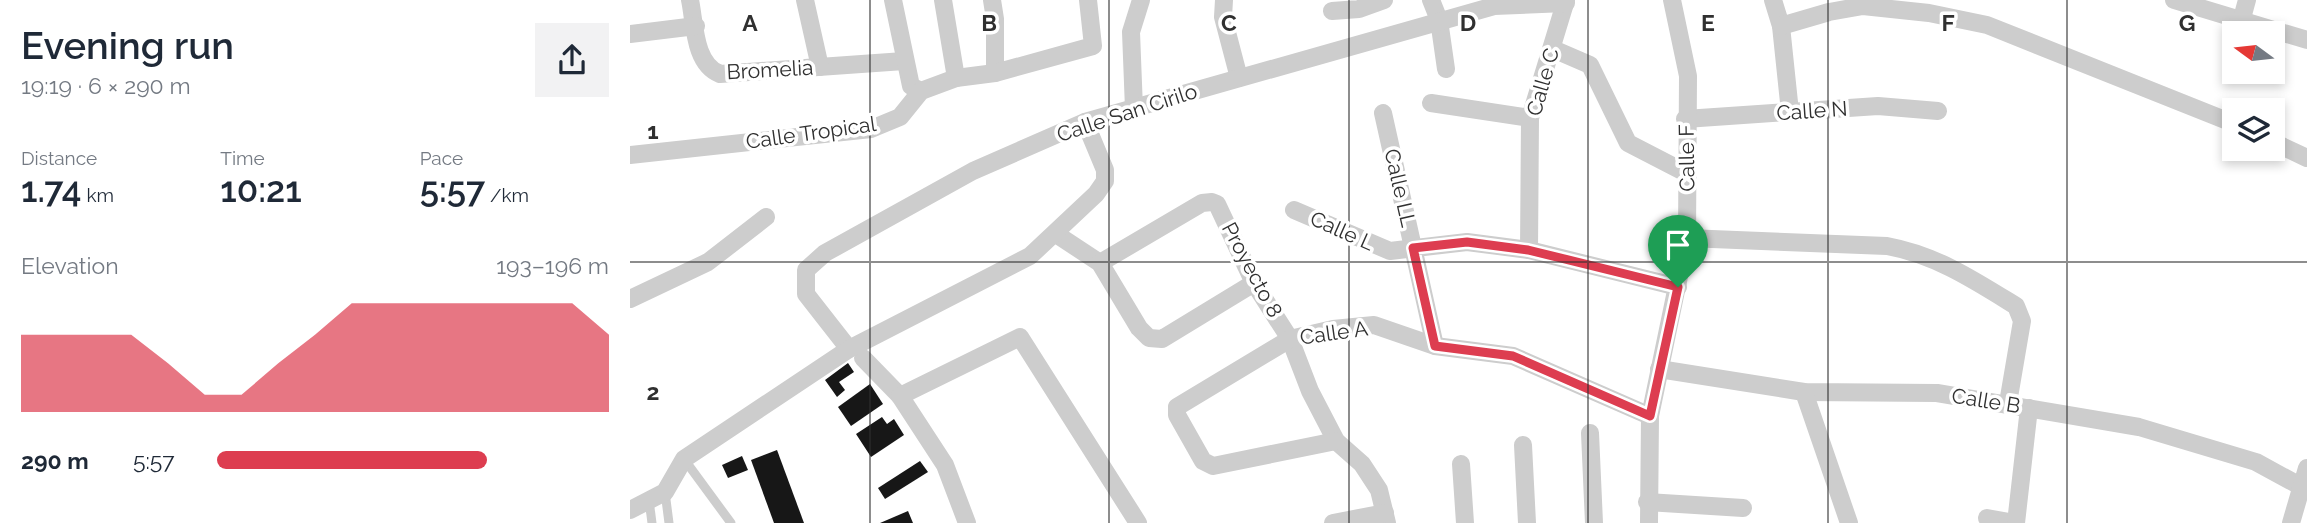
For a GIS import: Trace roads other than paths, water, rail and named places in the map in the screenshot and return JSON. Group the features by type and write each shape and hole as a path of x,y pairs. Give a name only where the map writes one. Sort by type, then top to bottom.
{"street":[{"name":"Bromelia","path":"691,0 702,60 712,71 720,74 904,61"},
{"path":"805,0 820,67"},
{"path":"893,0 911,86 921,91"},
{"path":"943,0 956,78"},
{"path":"992,0 995,19 995,73"},
{"name":"Calle Tropical","path":"630,155 871,129 900,117 921,91 956,78 995,73 1093,46 1088,0"},
{"path":"1134,109 1131,32 1141,0"},
{"path":"1224,0 1223,17 1239,78"},
{"path":"1332,11 1359,9 1384,0"},
{"path":"1431,0 1439,20 1446,69"},
{"name":"Calle F","path":"1649,523 1647,502 1650,416 1687,238 1685,119 1688,76 1672,0"},
{"path":"1773,0 1780,26 1790,112"},
{"path":"2174,0 2238,21"},
{"path":"2241,21 2247,0"},
{"name":"Calle San Cirilo","path":"856,354 806,294 806,270 825,253 973,171 1085,122 1339,51 1493,3 1566,2"},
{"name":"Calle C","path":"1528,250 1530,118 1566,2"},
{"path":"1780,26 1829,12 1863,6 1929,13 1987,25 2222,119"},
{"path":"630,34 696,26"},
{"path":"2286,34 2307,40"},
{"path":"1553,48 1590,65 1628,143 1688,174"},
{"path":"1431,103 1530,118"},
{"name":"Calle N","path":"1685,119 1878,106 1938,111"},
{"name":"Calle LL","path":"1383,113 1435,346"},
{"path":"630,510 657,496 684,459 856,354 1030,256 1056,234 1105,181 1105,170 1085,122"},
{"path":"2285,148 2307,158"},
{"name":"Proyecto 8","path":"1100,263 1202,203 1212,202 1220,208 1254,284 1290,339 1336,442 1362,464 1379,490 1386,518"},
{"name":"Calle L","path":"1294,210 1368,244 1390,251 1467,242 1528,250 1678,287"},
{"path":"630,299 708,262 766,217"},
{"path":"1056,234 1100,263 1139,328 1149,338 1162,338 1254,284"},
{"path":"1687,238 1887,246 1918,251 1943,262 2016,306 2021,313 2022,321 2008,403"},
{"name":"Calle A","path":"1336,442 1213,466 1203,461 1177,415 1177,408 1290,339 1333,329 1374,325 1435,346 1513,356 1650,416"},
{"path":"900,396 1020,337 1138,523"},
{"path":"856,354 900,396 945,465 967,523"},
{"name":"Calle B","path":"1660,369 1804,392 1937,393 2008,403 2165,434 2256,462 2302,487"},
{"path":"1804,392 1849,523"},
{"path":"1987,518 2016,523 2029,408"},
{"path":"1590,433 1594,523"},
{"path":"1523,445 1527,523"},
{"path":"1461,464 1465,523"},
{"path":"2291,523 2307,468"},
{"path":"1647,502 1743,508"},
{"path":"1334,523 1386,518"}],"lane":[{"path":"684,459 732,523"},
{"path":"652,523 657,496"},
{"path":"657,496 669,523"}]}
